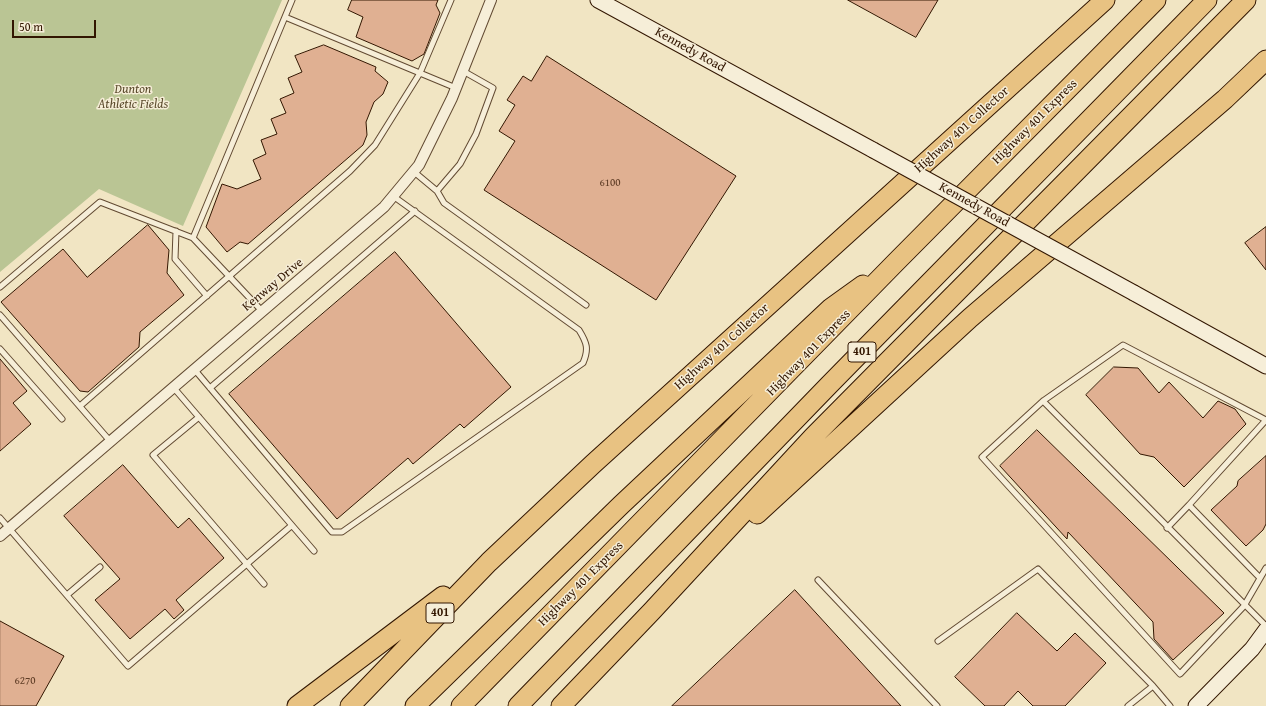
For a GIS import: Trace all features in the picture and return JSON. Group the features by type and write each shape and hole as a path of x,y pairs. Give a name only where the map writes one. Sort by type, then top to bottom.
{"highway":[{"name":"Highway 401 Express","path":"461,706 896,262 1156,0"},
{"name":"401","path":"518,706 829,385 1208,0"},
{"name":"401","path":"561,706 652,611 813,437 1246,0"},
{"name":"Highway 401 Collector","path":"350,706 489,562 594,464 1102,3"},
{"path":"652,611 970,318 1224,99 1266,60"},
{"path":"1224,99 1266,68"},
{"path":"415,706 621,505 831,308 896,262"},
{"path":"297,706 489,562"}],"main road":[{"name":"Kennedy Road","path":"598,0 1266,366"},
{"path":"1196,706 1252,649 1266,630"}],"street":[{"name":"Kenway Drive","path":"0,536 384,207 419,165 456,88 491,0"}],"lane":[{"path":"193,238 292,0"},
{"path":"80,406 350,171 375,145 420,73 451,0"},
{"path":"285,17 456,88"},
{"path":"437,190 460,164 476,134 493,88 462,71"},
{"path":"413,171 437,190 444,203 586,305"},
{"path":"194,369 332,532 342,532 583,363 587,354 587,342 579,330 393,196"},
{"path":"0,288 100,202 193,238 262,311"},
{"path":"210,388 414,211"},
{"path":"176,231 175,259 208,296"},
{"path":"0,315 110,441"},
{"path":"1167,528 1266,420 1123,345 1043,401 982,457 1180,674 1244,606 1266,568"},
{"path":"0,349 62,419"},
{"path":"173,387 314,551"},
{"path":"1043,401 1244,606 1266,626"},
{"path":"199,417 153,455 264,584"},
{"path":"1189,505 1260,578"},
{"path":"0,518 128,666 291,526"},
{"path":"67,596 100,567"},
{"path":"938,641 1038,569 1153,686 1170,706"},
{"path":"818,580 936,706"},
{"path":"1128,706 1153,686"}],"green space":[{"name":"Dunton Athletic Fields","path":"0,0 282,0 183,226 99,189 0,272"}],"building":[{"path":"352,0 438,0 436,5 440,13 424,54 412,61 356,37 363,17 348,10"},
{"path":"848,0 938,0 916,37"},
{"path":"324,45 376,67 375,71 388,82 383,94 374,102 366,122 367,135 363,145 248,244 240,242 227,252 206,227 222,184 237,189 261,179 253,160 266,154 261,140 277,134 271,119 286,113 280,99 294,93 288,78 302,72 295,56"},
{"path":"547,56 736,176 656,300 484,190 515,141 499,131 515,105 507,100 523,76 531,81"},
{"path":"148,225 169,250 167,273 184,295 140,332 139,347 88,392 80,391 1,302 63,249 87,277"},
{"path":"1266,227 1266,270 1245,243"},
{"path":"395,252 511,387 464,428 460,424 413,464 408,458 337,519 229,394"},
{"path":"0,359 27,391 13,403 31,424 0,451"},
{"path":"1114,367 1138,368 1159,393 1169,382 1203,418 1218,401 1235,409 1246,424 1184,487 1154,457 1140,454 1086,395"},
{"path":"1037,430 1224,613 1173,660 1154,639 1153,622 1068,532 1067,539 1000,466"},
{"path":"1266,456 1266,524 1263,530 1246,546 1211,510 1237,486 1238,481"},
{"path":"123,465 178,528 189,518 224,558 176,600 184,610 174,619 165,609 130,639 95,600 120,579 64,516"},
{"path":"795,590 901,706 672,706"},
{"path":"1017,613 1057,651 1075,633 1106,663 1065,706 1033,706 1018,691 1004,706 985,706 955,677"},
{"path":"0,621 64,656 36,706 0,706"}]}
